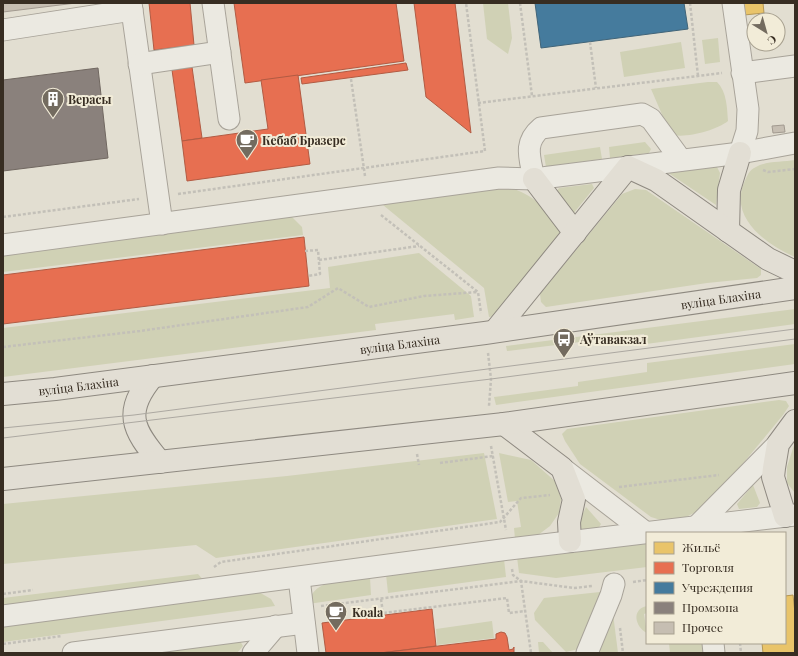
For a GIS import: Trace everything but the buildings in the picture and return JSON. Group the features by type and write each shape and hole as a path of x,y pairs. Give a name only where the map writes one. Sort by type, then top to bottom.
{"main road":[{"path":"728,231 729,190 740,153"},
{"path":"495,331 628,167 656,180 768,259 795,272"},
{"path":"534,179 576,233"},
{"name":"вуліца Блахіна","path":"3,394 495,331 795,288"},
{"path":"153,376 139,392 134,415 135,423 142,441 160,462"},
{"path":"3,479 504,424 795,383"},
{"path":"790,516 773,477 778,444 795,421"},
{"path":"504,424 562,468 581,491 574,499 569,522 570,542"}],"street":[{"path":"213,3 229,119"},
{"path":"733,3 748,109 747,131 740,153"},
{"path":"3,30 131,6 162,224"},
{"path":"139,64 220,52"},
{"path":"742,73 795,66"},
{"path":"534,179 529,146 532,136 541,128 634,115 642,114 651,119 681,160"},
{"path":"3,245 500,178 534,179 740,153 795,143"},
{"path":"698,530 778,444"},
{"path":"581,491 645,532"},
{"path":"3,616 645,532 698,530 790,516"},
{"path":"299,578 308,653"},
{"path":"587,653 611,595 614,584"},
{"path":"70,644 276,626 303,615"},
{"path":"253,653 276,626"}],"path":[{"path":"3,218 485,151 466,3"},
{"path":"520,3 532,96"},
{"path":"690,3 698,76"},
{"path":"590,42 596,88"},
{"path":"478,103 724,72 742,73"},
{"path":"319,260 420,246"},
{"path":"305,251 318,250 320,274 308,276"},
{"path":"3,347 140,331 308,307 338,288 369,307 424,296 478,292"},
{"path":"440,463 493,456"},
{"path":"213,567 221,562 500,522 521,498 721,474"},
{"path":"513,575 521,581 531,653"},
{"path":"303,615 380,599 521,581 574,588 646,580"},
{"path":"3,594 34,590"},
{"path":"380,599 382,613 507,598 509,613 525,611"},
{"path":"3,644 70,644"}],"green space":[{"path":"483,3 508,3 512,38 508,54 487,39"},
{"path":"718,38 720,62 705,64 702,40"},
{"path":"681,42 685,68 624,77 620,52"},
{"path":"717,82 723,90 726,100 728,121 717,127 702,132 680,136 674,135 667,126 651,89"},
{"path":"645,142 651,149 649,153 610,158 609,147"},
{"path":"600,147 602,159 546,167 544,155"},
{"path":"795,160 795,257 773,245 753,229 746,219 742,208 741,196 746,178 754,168 760,165 775,162"},
{"path":"712,166 717,167 720,173 716,205 667,172"},
{"path":"592,184 594,188 573,214 556,192 559,188"},
{"path":"502,186 522,192 530,197 544,208 565,229 495,316 489,317 484,288 383,205"},
{"path":"635,189 646,190 761,269 761,275 757,278 707,283 546,307 541,302 540,294 622,194"},
{"path":"290,215 302,227 303,235 3,272 3,255"},
{"path":"419,253 471,296 474,317 455,320 454,314 375,324 376,330 3,377 3,328 330,288 328,267"},
{"path":"795,309 795,324 646,344 644,334 507,351 506,346"},
{"path":"795,344 795,364 496,405 494,397 578,386 578,382 647,372 647,363"},
{"path":"779,400 786,401 789,406 731,478 698,511 684,518 667,522 651,517 580,464 562,434 567,429"},
{"path":"795,442 795,493 787,483 787,467"},
{"path":"484,453 497,519 216,558 196,545 3,564 3,504 287,476"},
{"path":"499,453 531,460 556,482 561,499 559,513 550,526 538,535 515,539 514,528 521,527 517,501 508,502"},
{"path":"753,485 760,503 757,507 739,509 737,504"},
{"path":"586,507 601,524 598,529 580,531 577,526"},
{"path":"646,543 646,567 556,578 519,573 517,557"},
{"path":"504,559 506,577 388,593 386,574"},
{"path":"198,574 205,582 3,607 3,598"},
{"path":"370,577 371,595 308,604 311,595 324,584 342,580"},
{"path":"257,591 271,599 275,606 3,642 3,625"},
{"path":"600,592 602,605 583,648 566,652 535,620 534,613 544,598"},
{"path":"612,606 618,653 596,653"},
{"path":"646,606 646,613 644,614 646,632 640,627 636,618 637,614 642,608"},
{"path":"492,621 494,638 437,645 436,629"},
{"path":"240,641 243,646 237,653 142,653"},
{"path":"538,642 543,642 553,653 539,653"},
{"path":"669,644 702,644 703,653 670,653"}],"tram line":[{"path":"3,428 134,415 795,329"},
{"path":"3,438 491,379 795,339"}],"place":[{"name":"Верасы","path":"53,118"},
{"name":"Кебаб Бразерс","path":"247,160"},
{"name":"Аўтавакзал","path":"564,358"},
{"name":"Koala","path":"336,632"}]}
